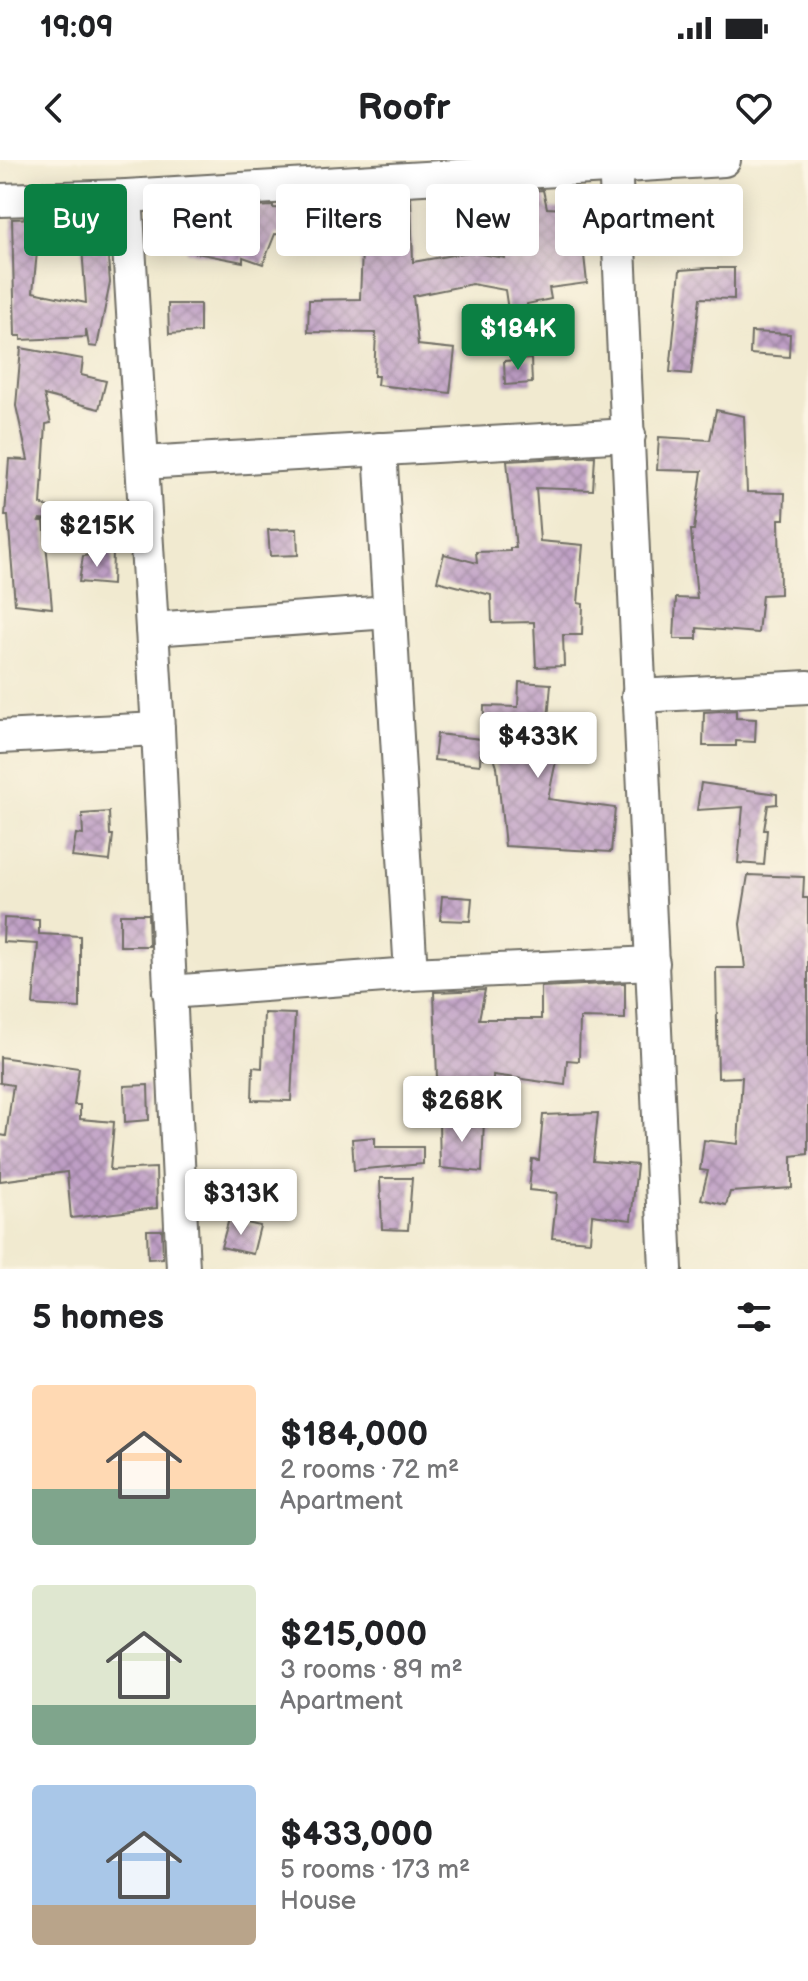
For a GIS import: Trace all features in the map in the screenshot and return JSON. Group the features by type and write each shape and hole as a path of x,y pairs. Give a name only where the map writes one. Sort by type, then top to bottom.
{"street":[{"path":"127,196 615,164 724,160"},
{"path":"615,164 666,1269"},
{"path":"0,200 24,199"},
{"path":"127,213 158,729 183,1269"},
{"path":"142,463 629,435"},
{"path":"380,449 411,974"},
{"path":"152,629 389,612"},
{"path":"638,696 808,687"},
{"path":"0,737 158,729"},
{"path":"169,992 411,974 653,963"}],"building":[{"path":"539,190 543,190 547,208 555,208 555,256 584,256 587,283 549,288 551,299 527,304 524,350 514,350 505,290 472,284 413,296 418,345 455,349 450,393 377,385 378,376 374,376 376,333 308,332 309,300 360,299 362,256 410,256 410,198 413,262 447,256 539,256"},
{"path":"260,207 276,208 276,234 263,264 243,257 243,262 212,256 260,256"},
{"path":"12,219 24,219 24,256 37,256 33,292 86,303 83,256 108,256 110,283 97,347 89,346 86,329 86,337 21,340 21,336 15,336"},
{"path":"734,268 734,299 700,298 691,374 670,372 680,270"},
{"path":"168,304 200,304 200,332 169,334"},
{"path":"751,332 790,334 789,357 750,354"},
{"path":"21,348 83,359 81,375 106,381 99,409 44,395 51,423 46,424 41,504 71,517 70,521 40,519 39,521 44,521 52,608 15,604 8,516 5,516 9,459 28,460 16,406"},
{"path":"531,359 532,383 505,385 504,361"},
{"path":"716,410 744,416 747,492 785,493 784,519 779,519 780,594 762,595 758,633 697,628 697,639 674,639 676,598 697,599 691,530 694,530 702,471 657,470 659,437 710,440"},
{"path":"595,456 593,490 536,488 540,541 583,545 578,603 583,604 582,635 563,635 564,666 536,667 534,622 492,623 491,595 437,581 444,554 477,563 476,552 516,548 507,461"},
{"path":"297,529 298,555 270,556 268,530"},
{"path":"113,551 112,585 79,582 83,556"},
{"path":"519,682 551,684 547,732 557,733 556,761 548,799 615,808 611,852 505,846 497,767 494,758 483,758 484,706 518,707"},
{"path":"736,710 736,718 756,719 755,742 736,741 736,746 703,746 704,712"},
{"path":"437,734 481,739 480,765 434,760"},
{"path":"701,783 777,794 777,804 768,805 764,865 738,863 743,807 697,810"},
{"path":"109,812 110,835 113,835 110,861 72,857 76,834 83,835 82,814"},
{"path":"748,875 804,877 803,898 808,898 808,1154 792,1156 792,1188 730,1192 726,1205 701,1199 708,1171 700,1170 704,1140 738,1144 742,1077 718,1078 716,968 745,968 740,924"},
{"path":"442,896 472,898 470,921 440,920"},
{"path":"120,914 148,914 149,946 120,946"},
{"path":"4,918 39,920 39,934 80,936 80,1008 33,1005 38,944 3,942"},
{"path":"625,983 625,1019 580,1018 579,1061 567,1060 565,1085 493,1075 493,1086 437,1078 434,992 485,990 479,1019 541,1019 541,987"},
{"path":"264,1013 295,1014 291,1101 252,1100 253,1067 262,1068"},
{"path":"0,1057 79,1068 74,1105 80,1105 80,1119 114,1122 110,1170 156,1168 157,1208 71,1218 67,1172 0,1181 0,1135 6,1136 13,1085 0,1083"},
{"path":"148,1085 149,1120 125,1122 124,1086"},
{"path":"598,1113 593,1161 637,1165 631,1220 592,1215 590,1241 552,1238 557,1193 529,1190 532,1159 539,1160 543,1115"},
{"path":"484,1118 482,1172 440,1168 439,1120"},
{"path":"375,1137 375,1147 423,1147 423,1164 354,1170 352,1139"},
{"path":"380,1178 412,1178 408,1230 382,1229"},
{"path":"229,1219 260,1226 253,1254 221,1247"},
{"path":"147,1230 162,1230 163,1258 148,1259"}]}
